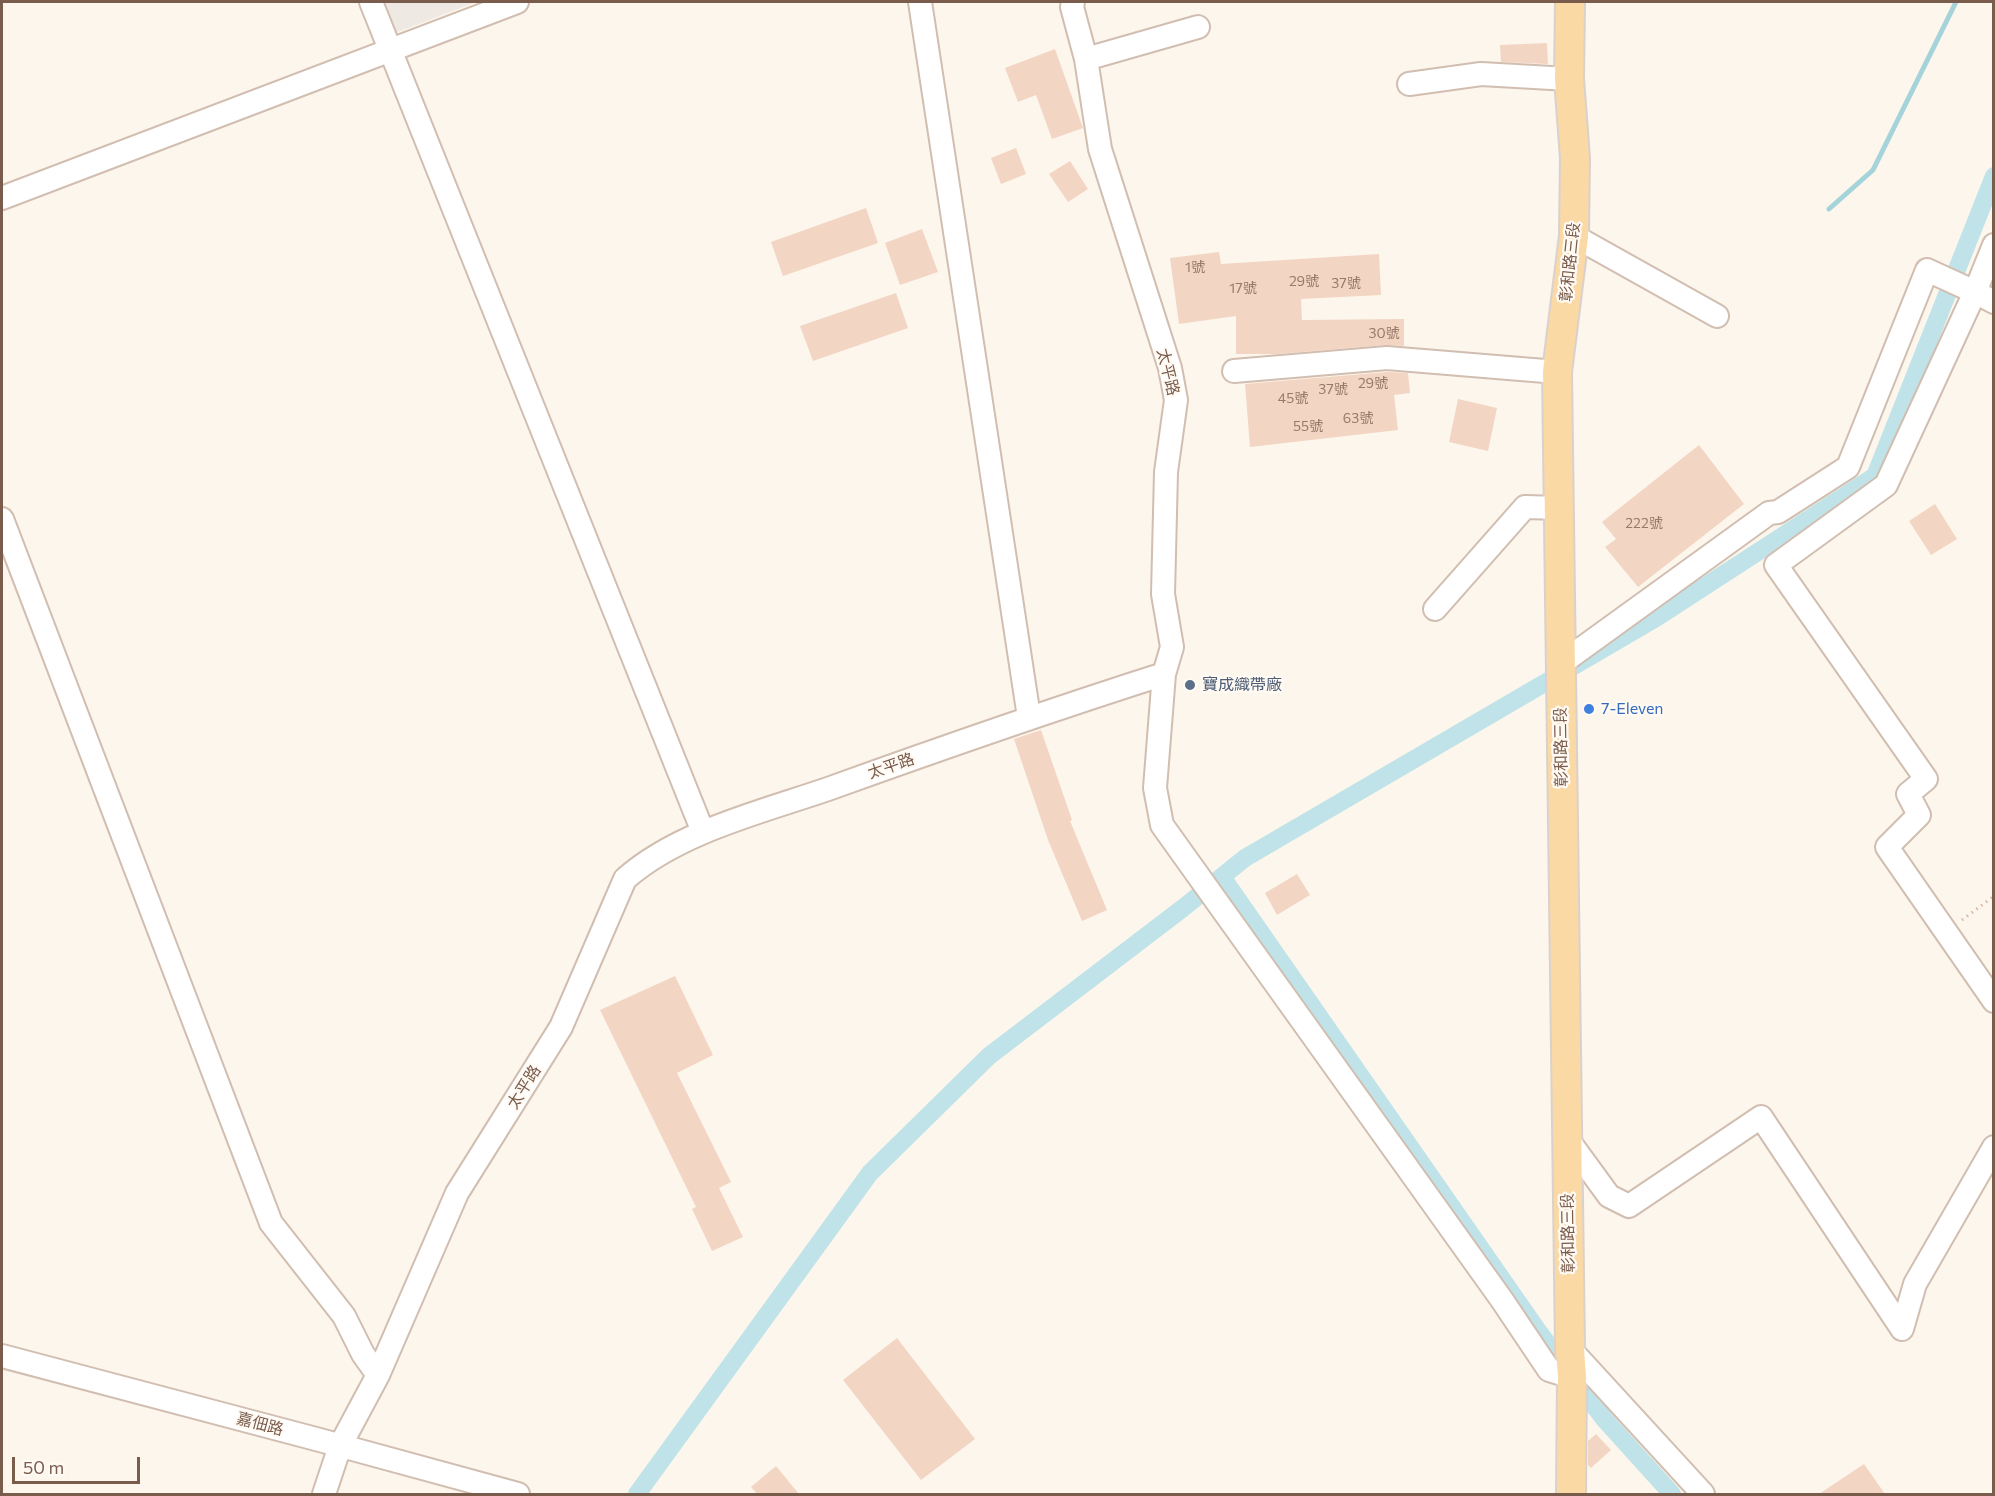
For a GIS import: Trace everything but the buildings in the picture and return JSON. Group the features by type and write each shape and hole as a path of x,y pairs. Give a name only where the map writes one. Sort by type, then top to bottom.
{"main road":[{"name":"彰和路三段","path":"1570,2 1569,78 1575,158 1574,236 1557,372 1566,1137 1572,1377 1571,1494"}],"street":[{"path":"371,2 703,832"},
{"path":"2,198 517,2"},
{"path":"920,2 1029,717"},
{"name":"太平路","path":"324,1494 340,1446 378,1375 457,1193 561,1027 626,879 640,866 703,832 1029,717 1164,674 1172,646 1163,594 1166,472 1176,400 1170,368 1100,149 1086,59 1072,8 1073,2"},
{"path":"1086,59 1198,27"},
{"path":"1409,84 1481,74 1569,78"},
{"path":"1574,236 1716,316"},
{"path":"1994,245 1984,297 1886,484 1776,565 1926,779 1908,794 1919,815 1887,847 1994,1001"},
{"path":"1560,665 1769,513 1778,512 1848,467 1927,270 1984,297"},
{"path":"1234,371 1387,358 1557,372"},
{"path":"1826,482 1848,513"},
{"path":"1435,609 1526,507 1559,508"},
{"path":"2,519 271,1223 344,1316 363,1354 378,1375"},
{"path":"1164,674 1155,788 1162,825 1502,1300 1549,1370 1572,1377"},
{"path":"1566,1137 1609,1196 1629,1206 1761,1117 1902,1329 1915,1284 1994,1147"},
{"path":"1570,1349 1703,1494"},
{"name":"嘉佃路","path":"2,1356 518,1494"}],"path":[{"path":"1946,932 1994,896"}],"shaded area":[{"path":"377,2 476,2 390,35"}],"waterway":[{"path":"1829,209 1873,170 1956,2"},
{"path":"637,1494 870,1173 989,1056 1245,858 1656,618 1875,476 1994,176"},
{"path":"1222,877 1538,1331 1605,1420 1672,1494"}],"place":[{"name":"寶成織帶廠","path":"1190,685"},
{"name":"7-Eleven","path":"1589,709"}]}
